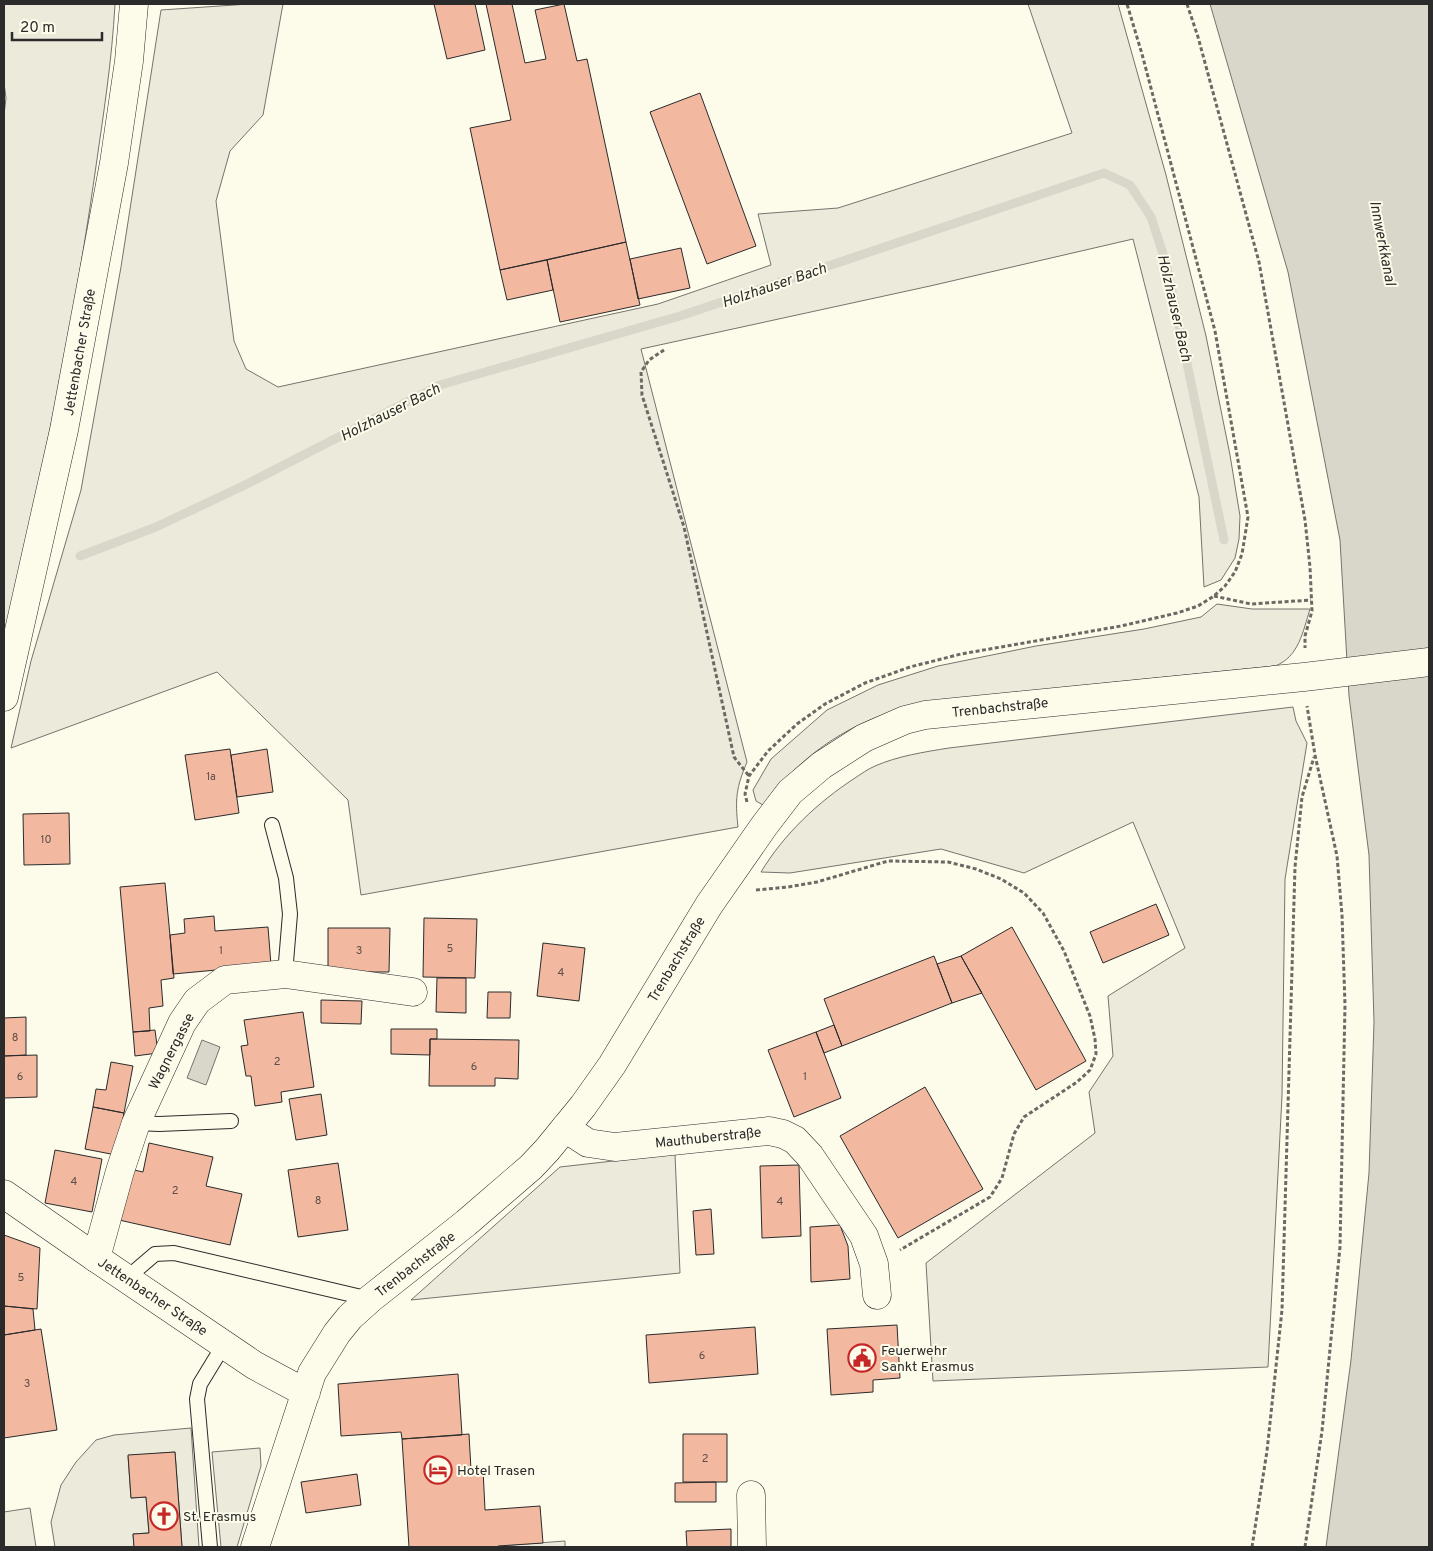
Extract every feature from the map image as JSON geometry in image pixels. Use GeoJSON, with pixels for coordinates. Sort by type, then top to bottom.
{"type":"FeatureCollection","features":[{"type":"Feature","properties":{"kind":"street","name":"Jettenbacher Straße"},"geometry":{"type":"LineString","coordinates":[[4,697],[64,430],[114,163],[129,61],[134,4]]}},
{"type":"Feature","properties":{"kind":"street","name":"Trenbachstraße"},"geometry":{"type":"LineString","coordinates":[[254,1547],[312,1373],[336,1333],[370,1299],[466,1223],[531,1167],[565,1128],[612,1065],[720,888],[790,792],[822,765],[864,738],[905,720],[925,715],[1304,678],[1429,662]]}},
{"type":"Feature","properties":{"kind":"street","name":"Wagnergasse"},"geometry":{"type":"LineString","coordinates":[[96,1258],[120,1171],[136,1123],[182,1024],[197,1001],[225,980],[285,974],[413,992]]}},
{"type":"Feature","properties":{"kind":"street","name":"Mauthuberstraße"},"geometry":{"type":"LineString","coordinates":[[565,1128],[588,1142],[615,1147],[769,1131],[795,1140],[810,1156],[864,1236],[874,1264],[877,1295]]}},
{"type":"Feature","properties":{"kind":"street","name":"Jettenbacher Straße"},"geometry":{"type":"LineString","coordinates":[[4,1194],[96,1258],[225,1343],[254,1365],[306,1393]]}},
{"type":"Feature","properties":{"kind":"street"},"geometry":{"type":"LineString","coordinates":[[751,1495],[752,1547]]}},
{"type":"Feature","properties":{"kind":"lane"},"geometry":{"type":"LineString","coordinates":[[272,825],[286,878],[290,914],[285,974]]}},
{"type":"Feature","properties":{"kind":"lane"},"geometry":{"type":"LineString","coordinates":[[136,1123],[231,1121]]}},
{"type":"Feature","properties":{"kind":"lane"},"geometry":{"type":"LineString","coordinates":[[127,1278],[155,1254],[174,1253],[370,1299]]}},
{"type":"Feature","properties":{"kind":"lane"},"geometry":{"type":"LineString","coordinates":[[210,1547],[197,1399],[200,1384],[225,1343]]}},
{"type":"Feature","properties":{"kind":"path"},"geometry":{"type":"LineString","coordinates":[[764,826],[748,808],[745,794],[749,776],[768,752],[797,724],[825,704],[865,683],[910,667],[961,654],[1121,626],[1178,613],[1198,606],[1214,596],[1236,572],[1242,554],[1248,517],[1215,331],[1127,4]]}},
{"type":"Feature","properties":{"kind":"path"},"geometry":{"type":"LineString","coordinates":[[1187,4],[1198,37],[1258,262],[1305,520],[1312,612],[1305,636],[1304,678],[1315,755],[1337,856],[1342,915],[1345,1005],[1340,1247],[1322,1431],[1305,1547]]}},
{"type":"Feature","properties":{"kind":"path"},"geometry":{"type":"LineString","coordinates":[[664,350],[649,360],[641,372],[642,395],[684,527],[734,757],[749,776]]}},
{"type":"Feature","properties":{"kind":"path"},"geometry":{"type":"LineString","coordinates":[[1214,596],[1252,604],[1311,600]]}},
{"type":"Feature","properties":{"kind":"path"},"geometry":{"type":"LineString","coordinates":[[1252,1547],[1268,1451],[1282,1310],[1295,867],[1302,797],[1315,755]]}},
{"type":"Feature","properties":{"kind":"path"},"geometry":{"type":"LineString","coordinates":[[720,888],[763,890],[817,882],[888,861],[948,862],[976,868],[1001,879],[1024,893],[1043,913],[1064,950],[1090,1016],[1095,1039],[1096,1054],[1090,1070],[1077,1082],[1024,1117],[1014,1134],[1002,1178],[990,1197],[874,1264]]}},
{"type":"Feature","properties":{"kind":"shaded area"},"geometry":{"type":"Polygon","coordinates":[[[4,4],[115,4],[104,110],[77,290],[43,464],[4,638],[4,115],[6,98],[4,83],[4,4]]]}},
{"type":"Feature","properties":{"kind":"shaded area"},"geometry":{"type":"Polygon","coordinates":[[[249,4],[283,4],[263,115],[230,151],[216,201],[234,341],[246,369],[278,387],[658,304],[771,265],[758,214],[838,208],[1072,133],[1028,4],[1118,4],[1166,175],[1206,336],[1240,516],[1239,539],[1235,558],[1221,580],[1204,587],[1199,497],[1133,239],[930,286],[641,349],[747,762],[737,794],[738,827],[361,895],[348,800],[217,672],[11,748],[31,661],[81,490],[121,267],[161,10],[249,4]]]}},
{"type":"Feature","properties":{"kind":"shaded area"},"geometry":{"type":"Polygon","coordinates":[[[1217,604],[1252,609],[1310,609],[1295,650],[1283,662],[1275,666],[960,698],[908,706],[894,710],[849,730],[817,750],[789,775],[763,805],[756,801],[753,790],[771,759],[827,710],[878,685],[938,666],[1036,646],[1144,629],[1201,617],[1217,604]]]}},
{"type":"Feature","properties":{"kind":"shaded area"},"geometry":{"type":"Polygon","coordinates":[[[1293,707],[1296,721],[1307,743],[1285,879],[1282,1096],[1268,1367],[933,1381],[926,1263],[1095,1133],[1089,1092],[1113,1056],[1108,996],[1185,948],[1133,822],[1024,873],[941,849],[790,873],[761,872],[780,845],[815,808],[841,787],[865,772],[875,766],[893,760],[949,748],[1293,707]]]}},
{"type":"Feature","properties":{"kind":"shaded area"},"geometry":{"type":"Polygon","coordinates":[[[675,1154],[680,1273],[411,1300],[560,1167],[675,1154]]]}},
{"type":"Feature","properties":{"kind":"shaded area"},"geometry":{"type":"Polygon","coordinates":[[[191,1428],[199,1547],[182,1547],[175,1452],[128,1456],[131,1498],[146,1497],[149,1533],[133,1534],[134,1547],[55,1547],[51,1522],[61,1485],[76,1462],[96,1440],[114,1435],[191,1428]]]}},
{"type":"Feature","properties":{"kind":"shaded area"},"geometry":{"type":"Polygon","coordinates":[[[260,1448],[261,1466],[237,1547],[221,1547],[212,1452],[260,1448]]]}},
{"type":"Feature","properties":{"kind":"shaded area"},"geometry":{"type":"Polygon","coordinates":[[[30,1508],[36,1547],[4,1547],[4,1512],[30,1508]]]}},
{"type":"Feature","properties":{"kind":"shaded area"},"geometry":{"type":"Polygon","coordinates":[[[565,1541],[565,1547],[498,1547],[498,1546],[565,1541]]]}},
{"type":"Feature","properties":{"kind":"water","name":"Innwerkkanal"},"geometry":{"type":"Polygon","coordinates":[[[1210,4],[1429,4],[1429,1547],[1326,1547],[1351,1360],[1369,1173],[1374,1022],[1369,855],[1349,696],[1340,540],[1288,272],[1210,4]]]}},
{"type":"Feature","properties":{"kind":"water"},"geometry":{"type":"Polygon","coordinates":[[[202,1040],[220,1047],[206,1085],[187,1078],[202,1040]]]}},
{"type":"Feature","properties":{"kind":"building"},"geometry":{"type":"Polygon","coordinates":[[[434,4],[475,4],[485,50],[447,59],[434,4]]]}},
{"type":"Feature","properties":{"kind":"building"},"geometry":{"type":"Polygon","coordinates":[[[486,4],[512,4],[525,63],[546,59],[535,10],[564,4],[577,61],[587,59],[626,242],[500,270],[470,128],[511,120],[486,4]]]}},
{"type":"Feature","properties":{"kind":"building"},"geometry":{"type":"Polygon","coordinates":[[[700,93],[756,246],[707,264],[650,112],[700,93]]]}},
{"type":"Feature","properties":{"kind":"building"},"geometry":{"type":"Polygon","coordinates":[[[626,242],[640,305],[560,322],[547,260],[626,242]]]}},
{"type":"Feature","properties":{"kind":"building"},"geometry":{"type":"Polygon","coordinates":[[[681,248],[690,288],[638,299],[630,259],[681,248]]]}},
{"type":"Feature","properties":{"kind":"building"},"geometry":{"type":"Polygon","coordinates":[[[547,260],[553,290],[507,300],[500,270],[547,260]]]}},
{"type":"Feature","properties":{"kind":"building"},"geometry":{"type":"Polygon","coordinates":[[[230,749],[239,813],[195,820],[185,755],[230,749]]]}},
{"type":"Feature","properties":{"kind":"building"},"geometry":{"type":"Polygon","coordinates":[[[267,749],[273,792],[237,797],[231,755],[267,749]]]}},
{"type":"Feature","properties":{"kind":"building"},"geometry":{"type":"Polygon","coordinates":[[[69,813],[70,864],[24,865],[23,814],[69,813]]]}},
{"type":"Feature","properties":{"kind":"building"},"geometry":{"type":"Polygon","coordinates":[[[165,883],[174,978],[161,980],[163,1006],[149,1008],[150,1031],[133,1032],[120,887],[165,883]]]}},
{"type":"Feature","properties":{"kind":"building"},"geometry":{"type":"Polygon","coordinates":[[[1156,904],[1169,935],[1103,963],[1090,932],[1156,904]]]}},
{"type":"Feature","properties":{"kind":"building"},"geometry":{"type":"Polygon","coordinates":[[[214,916],[215,931],[268,927],[271,965],[173,974],[170,935],[185,933],[184,919],[214,916]]]}},
{"type":"Feature","properties":{"kind":"building"},"geometry":{"type":"Polygon","coordinates":[[[424,918],[477,919],[475,978],[423,977],[424,918]]]}},
{"type":"Feature","properties":{"kind":"building"},"geometry":{"type":"Polygon","coordinates":[[[1012,927],[1086,1061],[1036,1090],[961,956],[1012,927]]]}},
{"type":"Feature","properties":{"kind":"building"},"geometry":{"type":"Polygon","coordinates":[[[328,928],[390,928],[389,972],[328,972],[328,928]]]}},
{"type":"Feature","properties":{"kind":"building"},"geometry":{"type":"Polygon","coordinates":[[[543,943],[585,948],[579,1001],[537,996],[543,943]]]}},
{"type":"Feature","properties":{"kind":"building"},"geometry":{"type":"Polygon","coordinates":[[[934,956],[952,1003],[842,1046],[824,999],[934,956]]]}},
{"type":"Feature","properties":{"kind":"building"},"geometry":{"type":"Polygon","coordinates":[[[961,956],[982,993],[952,1003],[937,964],[961,956]]]}},
{"type":"Feature","properties":{"kind":"building"},"geometry":{"type":"Polygon","coordinates":[[[437,978],[466,978],[466,1013],[436,1012],[437,978]]]}},
{"type":"Feature","properties":{"kind":"building"},"geometry":{"type":"Polygon","coordinates":[[[488,992],[511,992],[510,1018],[487,1018],[488,992]]]}},
{"type":"Feature","properties":{"kind":"building"},"geometry":{"type":"Polygon","coordinates":[[[321,1000],[362,1001],[361,1024],[321,1023],[321,1000]]]}},
{"type":"Feature","properties":{"kind":"building"},"geometry":{"type":"Polygon","coordinates":[[[303,1012],[314,1087],[281,1092],[282,1102],[255,1106],[251,1076],[246,1076],[241,1046],[248,1045],[244,1020],[303,1012]]]}},
{"type":"Feature","properties":{"kind":"building"},"geometry":{"type":"Polygon","coordinates":[[[26,1017],[26,1055],[4,1056],[4,1018],[26,1017]]]}},
{"type":"Feature","properties":{"kind":"building"},"geometry":{"type":"Polygon","coordinates":[[[834,1025],[842,1046],[824,1053],[816,1032],[834,1025]]]}},
{"type":"Feature","properties":{"kind":"building"},"geometry":{"type":"Polygon","coordinates":[[[391,1029],[437,1029],[437,1039],[430,1039],[430,1055],[391,1054],[391,1029]]]}},
{"type":"Feature","properties":{"kind":"building"},"geometry":{"type":"Polygon","coordinates":[[[155,1030],[158,1053],[135,1056],[133,1032],[155,1030]]]}},
{"type":"Feature","properties":{"kind":"building"},"geometry":{"type":"Polygon","coordinates":[[[816,1032],[841,1098],[794,1117],[768,1050],[816,1032]]]}},
{"type":"Feature","properties":{"kind":"building"},"geometry":{"type":"Polygon","coordinates":[[[430,1039],[519,1040],[518,1079],[495,1078],[495,1086],[429,1086],[430,1039]]]}},
{"type":"Feature","properties":{"kind":"building"},"geometry":{"type":"Polygon","coordinates":[[[37,1055],[37,1097],[4,1098],[4,1056],[37,1055]]]}},
{"type":"Feature","properties":{"kind":"building"},"geometry":{"type":"Polygon","coordinates":[[[111,1062],[133,1066],[124,1113],[93,1107],[96,1089],[106,1090],[111,1062]]]}},
{"type":"Feature","properties":{"kind":"building"},"geometry":{"type":"Polygon","coordinates":[[[925,1087],[983,1189],[898,1238],[840,1136],[925,1087]]]}},
{"type":"Feature","properties":{"kind":"building"},"geometry":{"type":"Polygon","coordinates":[[[321,1094],[327,1135],[296,1140],[289,1099],[321,1094]]]}},
{"type":"Feature","properties":{"kind":"building"},"geometry":{"type":"Polygon","coordinates":[[[93,1107],[124,1113],[116,1155],[85,1149],[93,1107]]]}},
{"type":"Feature","properties":{"kind":"building"},"geometry":{"type":"Polygon","coordinates":[[[149,1143],[213,1157],[206,1186],[242,1194],[230,1245],[119,1220],[130,1169],[143,1172],[149,1143]]]}},
{"type":"Feature","properties":{"kind":"building"},"geometry":{"type":"Polygon","coordinates":[[[55,1150],[102,1159],[92,1212],[45,1203],[55,1150]]]}},
{"type":"Feature","properties":{"kind":"building"},"geometry":{"type":"Polygon","coordinates":[[[338,1163],[348,1230],[298,1237],[288,1170],[338,1163]]]}},
{"type":"Feature","properties":{"kind":"building"},"geometry":{"type":"Polygon","coordinates":[[[799,1165],[801,1236],[762,1238],[760,1166],[799,1165]]]}},
{"type":"Feature","properties":{"kind":"building"},"geometry":{"type":"Polygon","coordinates":[[[711,1209],[714,1254],[696,1255],[693,1211],[711,1209]]]}},
{"type":"Feature","properties":{"kind":"building"},"geometry":{"type":"Polygon","coordinates":[[[840,1225],[848,1246],[850,1279],[811,1282],[810,1227],[840,1225]]]}},
{"type":"Feature","properties":{"kind":"building"},"geometry":{"type":"Polygon","coordinates":[[[4,1235],[40,1248],[37,1309],[4,1306],[4,1235]]]}},
{"type":"Feature","properties":{"kind":"building"},"geometry":{"type":"Polygon","coordinates":[[[4,1306],[33,1309],[35,1330],[4,1335],[4,1306]]]}},
{"type":"Feature","properties":{"kind":"building"},"geometry":{"type":"Polygon","coordinates":[[[897,1325],[900,1378],[873,1380],[873,1392],[831,1395],[827,1329],[897,1325]]]}},
{"type":"Feature","properties":{"kind":"building"},"geometry":{"type":"Polygon","coordinates":[[[755,1327],[758,1374],[649,1383],[646,1335],[755,1327]]]}},
{"type":"Feature","properties":{"kind":"building"},"geometry":{"type":"Polygon","coordinates":[[[41,1329],[57,1430],[4,1438],[4,1335],[41,1329]]]}},
{"type":"Feature","properties":{"kind":"building"},"geometry":{"type":"Polygon","coordinates":[[[458,1374],[462,1435],[402,1439],[401,1432],[341,1436],[338,1384],[458,1374]]]}},
{"type":"Feature","properties":{"kind":"building"},"geometry":{"type":"Polygon","coordinates":[[[469,1434],[471,1470],[483,1469],[485,1510],[540,1506],[543,1543],[498,1547],[409,1547],[402,1439],[469,1434]]]}},
{"type":"Feature","properties":{"kind":"building"},"geometry":{"type":"Polygon","coordinates":[[[683,1434],[727,1434],[727,1482],[683,1482],[683,1434]]]}},
{"type":"Feature","properties":{"kind":"building","name":"St. Erasmus"},"geometry":{"type":"Polygon","coordinates":[[[175,1452],[182,1547],[134,1547],[133,1534],[149,1533],[146,1497],[131,1498],[128,1455],[175,1452]]]}},
{"type":"Feature","properties":{"kind":"building"},"geometry":{"type":"Polygon","coordinates":[[[357,1474],[361,1505],[306,1513],[301,1482],[357,1474]]]}},
{"type":"Feature","properties":{"kind":"building"},"geometry":{"type":"Polygon","coordinates":[[[716,1482],[716,1502],[675,1502],[675,1483],[716,1482]]]}},
{"type":"Feature","properties":{"kind":"building"},"geometry":{"type":"Polygon","coordinates":[[[731,1529],[731,1547],[687,1547],[686,1531],[731,1529]]]}},
{"type":"Feature","properties":{"kind":"waterway","name":"Holzhauser Bach"},"geometry":{"type":"LineString","coordinates":[[80,556],[156,527],[247,484],[440,385],[680,316],[1104,173],[1130,185],[1151,217],[1166,263],[1224,540]]}},
{"type":"Feature","properties":{"kind":"place","name":"Feuerwehr Sankt Erasmus"},"geometry":{"type":"Point","coordinates":[862,1358]}},
{"type":"Feature","properties":{"kind":"place","name":"Hotel Trasen"},"geometry":{"type":"Point","coordinates":[438,1470]}},
{"type":"Feature","properties":{"kind":"place","name":"St. Erasmus"},"geometry":{"type":"Point","coordinates":[164,1516]}}]}
